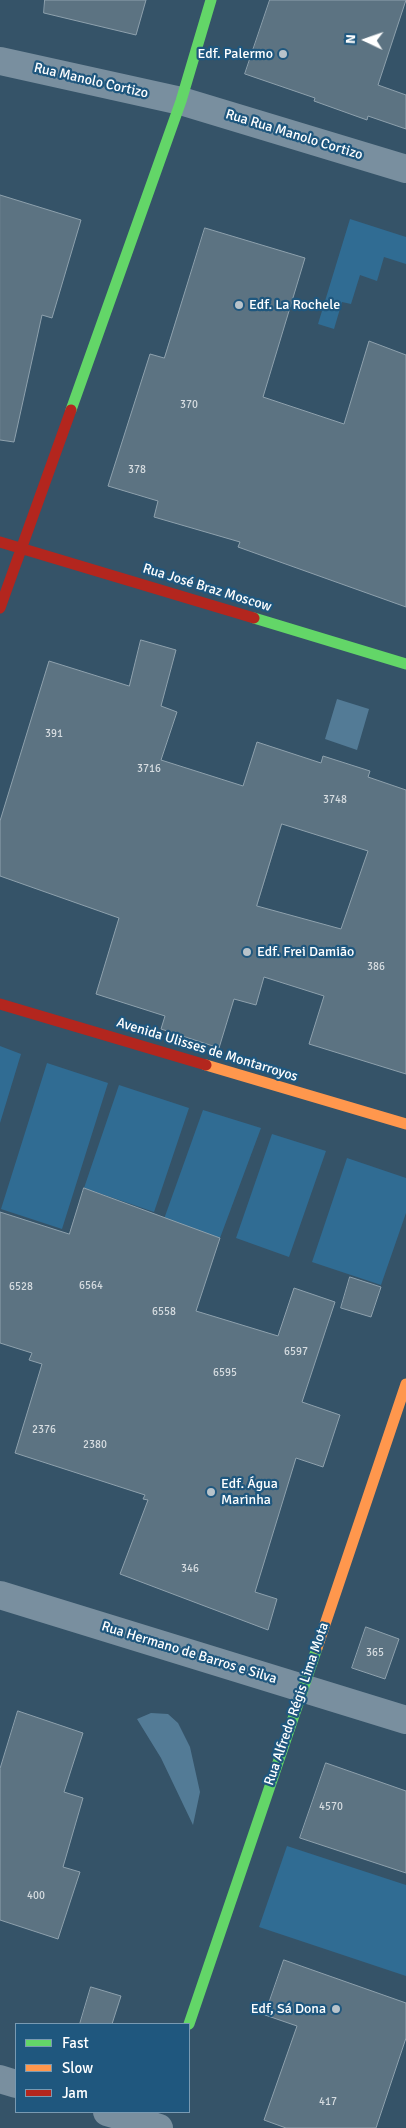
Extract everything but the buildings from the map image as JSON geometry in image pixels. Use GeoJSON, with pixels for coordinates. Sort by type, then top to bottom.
{"type":"FeatureCollection","features":[{"type":"Feature","properties":{"kind":"street"},"geometry":{"type":"LineString","coordinates":[[0,608],[181,101],[211,0]]}},
{"type":"Feature","properties":{"kind":"street","name":"Rua Manolo Cortizo"},"geometry":{"type":"LineString","coordinates":[[0,61],[181,101]]}},
{"type":"Feature","properties":{"kind":"street","name":"Rua Rua Manolo Cortizo"},"geometry":{"type":"LineString","coordinates":[[181,101],[406,169]]}},
{"type":"Feature","properties":{"kind":"street","name":"Rua José Braz Moscow"},"geometry":{"type":"LineString","coordinates":[[0,542],[406,664]]}},
{"type":"Feature","properties":{"kind":"street","name":"Avenida Ulisses de Montarroyos"},"geometry":{"type":"LineString","coordinates":[[0,1004],[406,1124]]}},
{"type":"Feature","properties":{"kind":"street","name":"Rua Alfredo Régis Lima Mota"},"geometry":{"type":"LineString","coordinates":[[189,2023],[406,1384]]}},
{"type":"Feature","properties":{"kind":"street","name":"Rua Hermano de Barros e Silva"},"geometry":{"type":"LineString","coordinates":[[0,1595],[406,1720]]}},
{"type":"Feature","properties":{"kind":"street"},"geometry":{"type":"LineString","coordinates":[[0,2079],[15,2084]]}},
{"type":"Feature","properties":{"kind":"street"},"geometry":{"type":"LineString","coordinates":[[111,2113],[156,2124]]}},
{"type":"Feature","properties":{"kind":"shaded area"},"geometry":{"type":"Polygon","coordinates":[[[350,219],[406,237],[406,264],[384,257],[377,281],[360,275],[351,304],[342,302],[334,329],[318,324],[350,219]]]}},
{"type":"Feature","properties":{"kind":"shaded area"},"geometry":{"type":"Polygon","coordinates":[[[337,699],[369,709],[357,750],[325,739],[337,699]]]}},
{"type":"Feature","properties":{"kind":"shaded area"},"geometry":{"type":"Polygon","coordinates":[[[0,1046],[21,1054],[0,1123],[0,1046]]]}},
{"type":"Feature","properties":{"kind":"shaded area"},"geometry":{"type":"Polygon","coordinates":[[[47,1063],[108,1083],[62,1229],[1,1209],[47,1063]]]}},
{"type":"Feature","properties":{"kind":"shaded area"},"geometry":{"type":"Polygon","coordinates":[[[119,1085],[189,1108],[154,1212],[84,1188],[119,1085]]]}},
{"type":"Feature","properties":{"kind":"shaded area"},"geometry":{"type":"Polygon","coordinates":[[[203,1110],[261,1128],[220,1238],[164,1219],[203,1110]]]}},
{"type":"Feature","properties":{"kind":"shaded area"},"geometry":{"type":"Polygon","coordinates":[[[272,1134],[326,1151],[289,1257],[236,1238],[272,1134]]]}},
{"type":"Feature","properties":{"kind":"shaded area"},"geometry":{"type":"Polygon","coordinates":[[[347,1158],[406,1178],[406,1213],[381,1285],[312,1262],[347,1158]]]}},
{"type":"Feature","properties":{"kind":"shaded area"},"geometry":{"type":"Polygon","coordinates":[[[151,1713],[168,1714],[178,1723],[190,1747],[200,1792],[193,1825],[161,1758],[137,1719],[151,1713]]]}},
{"type":"Feature","properties":{"kind":"shaded area"},"geometry":{"type":"Polygon","coordinates":[[[287,1846],[406,1885],[406,1976],[259,1927],[287,1846]]]}},
{"type":"Feature","properties":{"kind":"traffic: fast"},"geometry":{"type":"LineString","coordinates":[[71,410],[181,101],[211,0]]}},
{"type":"Feature","properties":{"kind":"traffic: fast"},"geometry":{"type":"LineString","coordinates":[[254,618],[406,664]]}},
{"type":"Feature","properties":{"kind":"traffic: fast"},"geometry":{"type":"LineString","coordinates":[[189,2023],[317,1648]]}},
{"type":"Feature","properties":{"kind":"traffic: slow"},"geometry":{"type":"LineString","coordinates":[[206,1065],[406,1124]]}},
{"type":"Feature","properties":{"kind":"traffic: slow"},"geometry":{"type":"LineString","coordinates":[[317,1648],[406,1384]]}},
{"type":"Feature","properties":{"kind":"traffic: jam"},"geometry":{"type":"LineString","coordinates":[[0,608],[71,410]]}},
{"type":"Feature","properties":{"kind":"traffic: jam"},"geometry":{"type":"LineString","coordinates":[[0,542],[254,618]]}},
{"type":"Feature","properties":{"kind":"traffic: jam"},"geometry":{"type":"LineString","coordinates":[[0,1004],[206,1065]]}},
{"type":"Feature","properties":{"kind":"place","name":"Edf. Palermo"},"geometry":{"type":"Point","coordinates":[283,54]}},
{"type":"Feature","properties":{"kind":"place","name":"Edf. La Rochele"},"geometry":{"type":"Point","coordinates":[239,305]}},
{"type":"Feature","properties":{"kind":"place","name":"Edf. Frei Damião"},"geometry":{"type":"Point","coordinates":[247,952]}},
{"type":"Feature","properties":{"kind":"place","name":"Edf. Água Marinha"},"geometry":{"type":"Point","coordinates":[211,1492]}},
{"type":"Feature","properties":{"kind":"place","name":"Edf, Sá Dona"},"geometry":{"type":"Point","coordinates":[336,2009]}}]}
